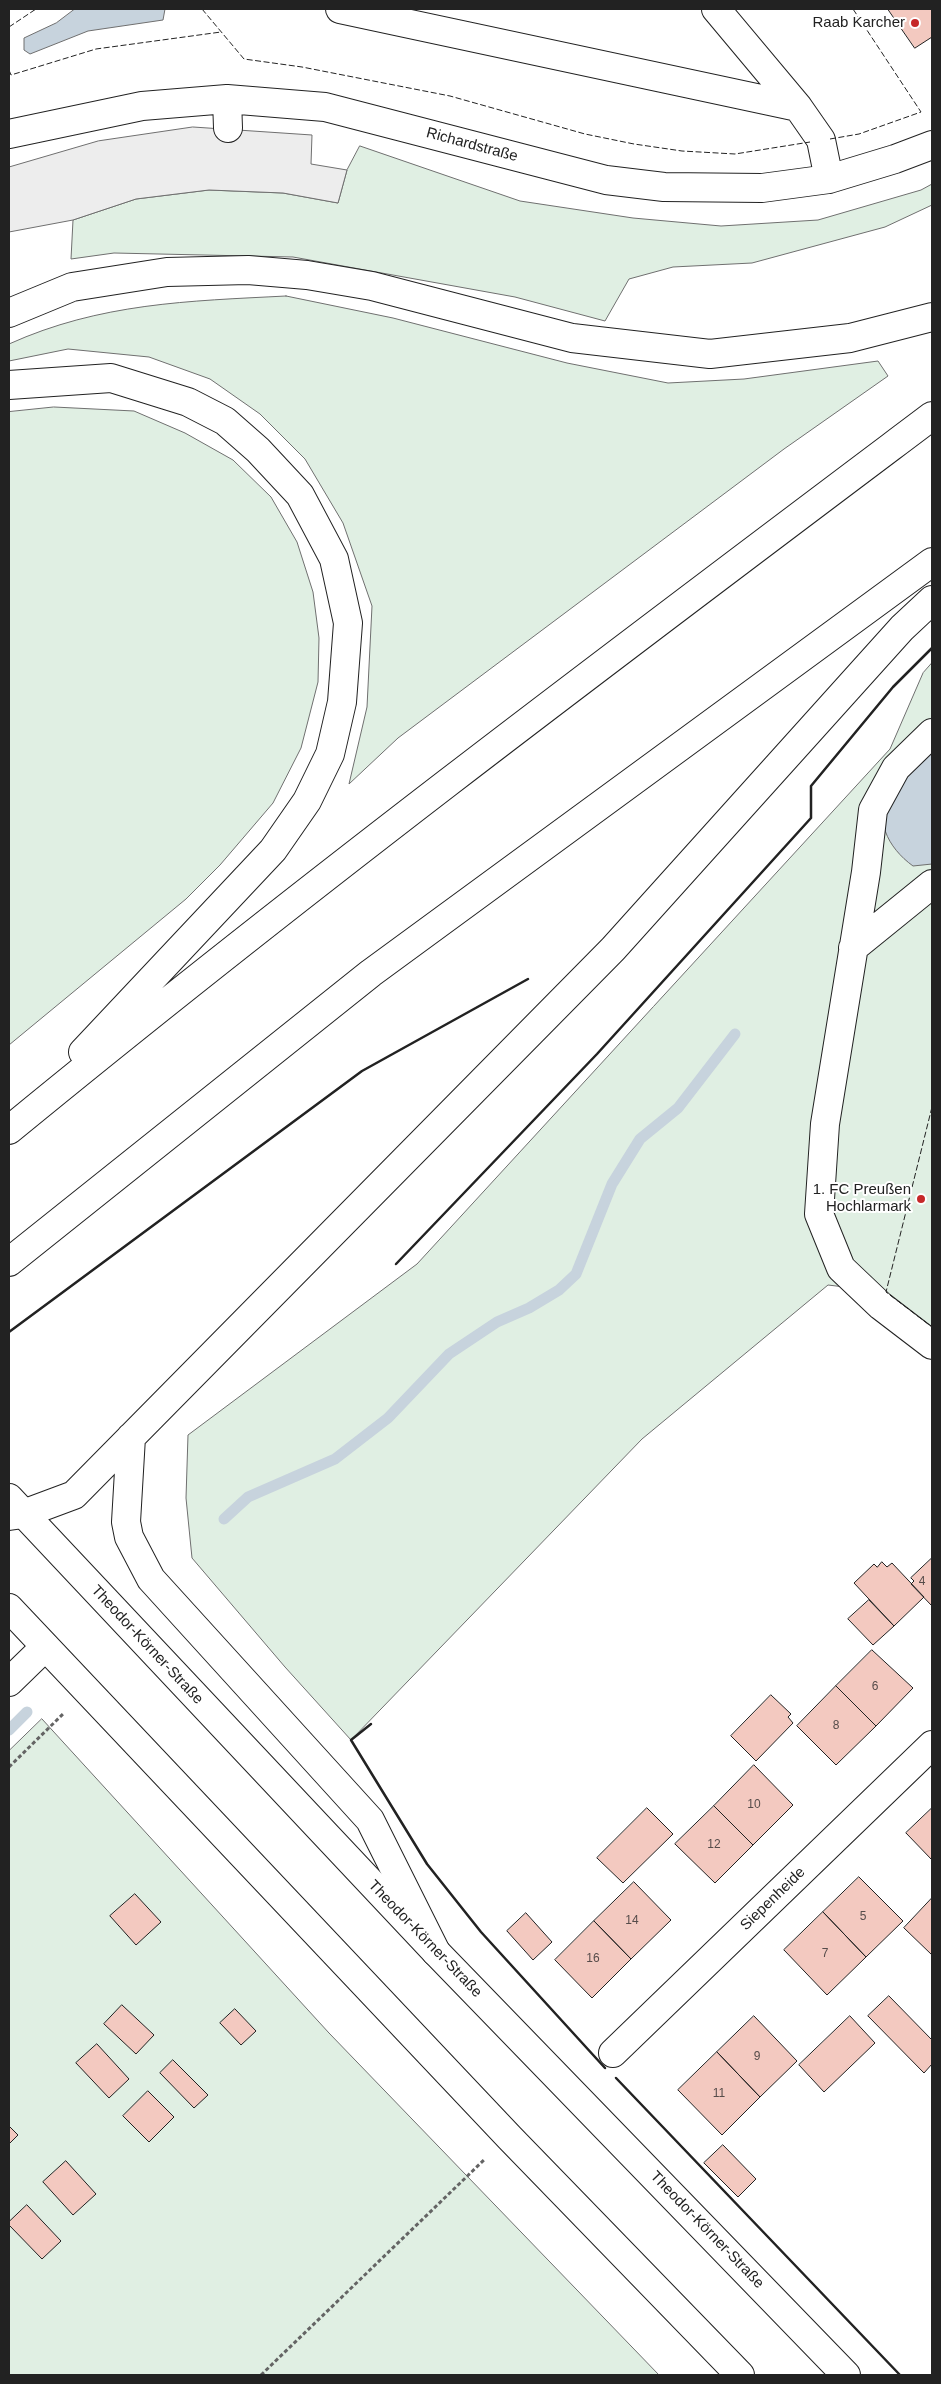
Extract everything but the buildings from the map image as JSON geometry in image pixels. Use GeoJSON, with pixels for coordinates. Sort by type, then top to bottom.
{"type":"FeatureCollection","features":[{"type":"Feature","properties":{"kind":"main road"},"geometry":{"type":"LineString","coordinates":[[340,9],[798,107]]}},
{"type":"Feature","properties":{"kind":"main road"},"geometry":{"type":"LineString","coordinates":[[447,9],[462,34]]}},
{"type":"Feature","properties":{"kind":"main road"},"geometry":{"type":"LineString","coordinates":[[716,9],[798,107],[821,140],[829,179]]}},
{"type":"Feature","properties":{"kind":"main road"},"geometry":{"type":"LineString","coordinates":[[227,99],[228,128]]}},
{"type":"Feature","properties":{"kind":"main road","name":"Richardstraße"},"geometry":{"type":"LineString","coordinates":[[9,134],[142,106],[227,99],[325,107],[606,180],[664,186],[762,188],[829,179],[895,159],[932,144]]}},
{"type":"Feature","properties":{"kind":"main road"},"geometry":{"type":"LineString","coordinates":[[9,313],[72,287],[167,272],[248,270],[307,275],[372,286],[572,338],[710,354],[850,338],[932,317]]}},
{"type":"Feature","properties":{"kind":"main road"},"geometry":{"type":"LineString","coordinates":[[9,385],[111,378],[188,402],[225,421],[258,450],[300,495],[334,559],[348,623],[342,702],[330,754],[307,801],[273,850],[11,1129]]}},
{"type":"Feature","properties":{"kind":"main road"},"geometry":{"type":"LineString","coordinates":[[11,1129],[260,928],[575,684],[932,416]]}},
{"type":"Feature","properties":{"kind":"main road"},"geometry":{"type":"LineString","coordinates":[[9,1262],[371,973],[932,562]]}},
{"type":"Feature","properties":{"kind":"main road"},"geometry":{"type":"LineString","coordinates":[[14,1509],[74,1495],[613,949],[902,628],[932,600]]}},
{"type":"Feature","properties":{"kind":"main road"},"geometry":{"type":"LineString","coordinates":[[932,733],[896,768],[873,810],[866,872],[825,1124],[819,1214],[841,1268],[882,1306],[932,1345]]}},
{"type":"Feature","properties":{"kind":"main road"},"geometry":{"type":"LineString","coordinates":[[854,948],[932,884]]}},
{"type":"Feature","properties":{"kind":"main road"},"geometry":{"type":"LineString","coordinates":[[131,1437],[126,1522],[129,1538],[151,1579],[370,1820],[436,1952]]}},
{"type":"Feature","properties":{"kind":"main road","name":"Theodor-Körner-Straße"},"geometry":{"type":"LineString","coordinates":[[14,1509],[436,1952],[846,2375]]}},
{"type":"Feature","properties":{"kind":"main road"},"geometry":{"type":"LineString","coordinates":[[9,1608],[504,2131],[740,2375]]}},
{"type":"Feature","properties":{"kind":"main road"},"geometry":{"type":"LineString","coordinates":[[9,1682],[45,1647]]}},
{"type":"Feature","properties":{"kind":"main road","name":"Siepenheide"},"geometry":{"type":"LineString","coordinates":[[613,2053],[932,1745]]}},
{"type":"Feature","properties":{"kind":"path"},"geometry":{"type":"LineString","coordinates":[[9,1767],[87,1691]]}},
{"type":"Feature","properties":{"kind":"path"},"geometry":{"type":"LineString","coordinates":[[261,2375],[484,2159]]}},
{"type":"Feature","properties":{"kind":"green space"},"geometry":{"type":"Polygon","coordinates":[[[360,146],[520,201],[633,218],[721,226],[818,220],[921,190],[932,184],[932,205],[885,227],[752,263],[673,267],[629,279],[605,321],[515,297],[293,257],[114,253],[71,259],[73,220],[136,199],[209,190],[283,193],[338,203],[347,170],[360,146]]]}},
{"type":"Feature","properties":{"kind":"green space"},"geometry":{"type":"Polygon","coordinates":[[[286,296],[393,318],[567,363],[668,383],[744,379],[878,361],[888,376],[784,449],[398,738],[349,784],[367,707],[372,606],[343,523],[305,459],[260,414],[210,379],[149,357],[68,349],[9,361],[9,344],[43,330],[111,312],[145,306],[286,296]]]}},
{"type":"Feature","properties":{"kind":"green space"},"geometry":{"type":"Polygon","coordinates":[[[54,407],[134,411],[185,433],[233,460],[271,497],[297,542],[313,592],[319,638],[318,682],[301,748],[273,803],[220,865],[186,899],[9,1045],[9,412],[54,407]]]}},
{"type":"Feature","properties":{"kind":"green space"},"geometry":{"type":"Polygon","coordinates":[[[932,663],[932,1327],[886,1292],[828,1285],[642,1439],[351,1740],[285,1667],[192,1558],[186,1498],[188,1435],[417,1264],[890,749],[923,673],[932,663]]]}},
{"type":"Feature","properties":{"kind":"green space"},"geometry":{"type":"Polygon","coordinates":[[[42,1719],[329,2033],[659,2375],[9,2375],[9,1751],[42,1719]]]}},
{"type":"Feature","properties":{"kind":"shaded area"},"geometry":{"type":"Polygon","coordinates":[[[75,9],[165,9],[163,20],[88,31],[30,54],[24,50],[24,38],[56,23],[75,9]]]}},
{"type":"Feature","properties":{"kind":"shaded area"},"geometry":{"type":"Polygon","coordinates":[[[193,127],[312,135],[311,164],[347,170],[338,203],[283,193],[209,190],[136,199],[73,220],[9,232],[9,167],[98,141],[193,127]]]}},
{"type":"Feature","properties":{"kind":"shaded area"},"geometry":{"type":"Polygon","coordinates":[[[932,753],[932,864],[913,866],[904,859],[890,841],[885,831],[883,811],[893,790],[932,753]]]}},
{"type":"Feature","properties":{"kind":"waterway"},"geometry":{"type":"LineString","coordinates":[[224,1519],[248,1497],[335,1459],[388,1418],[449,1354],[497,1322],[529,1308],[559,1290],[576,1274],[612,1184],[640,1139],[678,1108],[735,1034]]}},
{"type":"Feature","properties":{"kind":"waterway"},"geometry":{"type":"LineString","coordinates":[[9,1730],[27,1712]]}},
{"type":"Feature","properties":{"kind":"fence"},"geometry":{"type":"LineString","coordinates":[[9,27],[36,9]]}},
{"type":"Feature","properties":{"kind":"fence"},"geometry":{"type":"LineString","coordinates":[[202,9],[244,59],[302,67],[450,96],[585,134],[682,151],[735,154],[810,142]]}},
{"type":"Feature","properties":{"kind":"fence"},"geometry":{"type":"LineString","coordinates":[[830,139],[859,134],[921,112],[853,9]]}},
{"type":"Feature","properties":{"kind":"fence"},"geometry":{"type":"LineString","coordinates":[[9,70],[11,75],[96,49],[221,32]]}},
{"type":"Feature","properties":{"kind":"fence"},"geometry":{"type":"LineString","coordinates":[[932,1107],[886,1292],[932,1327]]}},
{"type":"Feature","properties":{"kind":"wall"},"geometry":{"type":"LineString","coordinates":[[396,1264],[597,1054],[811,818],[811,786],[893,687],[932,648]]}},
{"type":"Feature","properties":{"kind":"wall"},"geometry":{"type":"LineString","coordinates":[[9,1332],[362,1071],[528,979]]}},
{"type":"Feature","properties":{"kind":"wall"},"geometry":{"type":"LineString","coordinates":[[371,1724],[351,1740],[427,1864],[481,1932],[605,2068]]}},
{"type":"Feature","properties":{"kind":"wall"},"geometry":{"type":"LineString","coordinates":[[616,2078],[900,2375]]}},
{"type":"Feature","properties":{"kind":"place","name":"Raab Karcher"},"geometry":{"type":"Point","coordinates":[915,23]}},
{"type":"Feature","properties":{"kind":"place","name":"1. FC Preußen Hochlarmark"},"geometry":{"type":"Point","coordinates":[921,1199]}}]}
